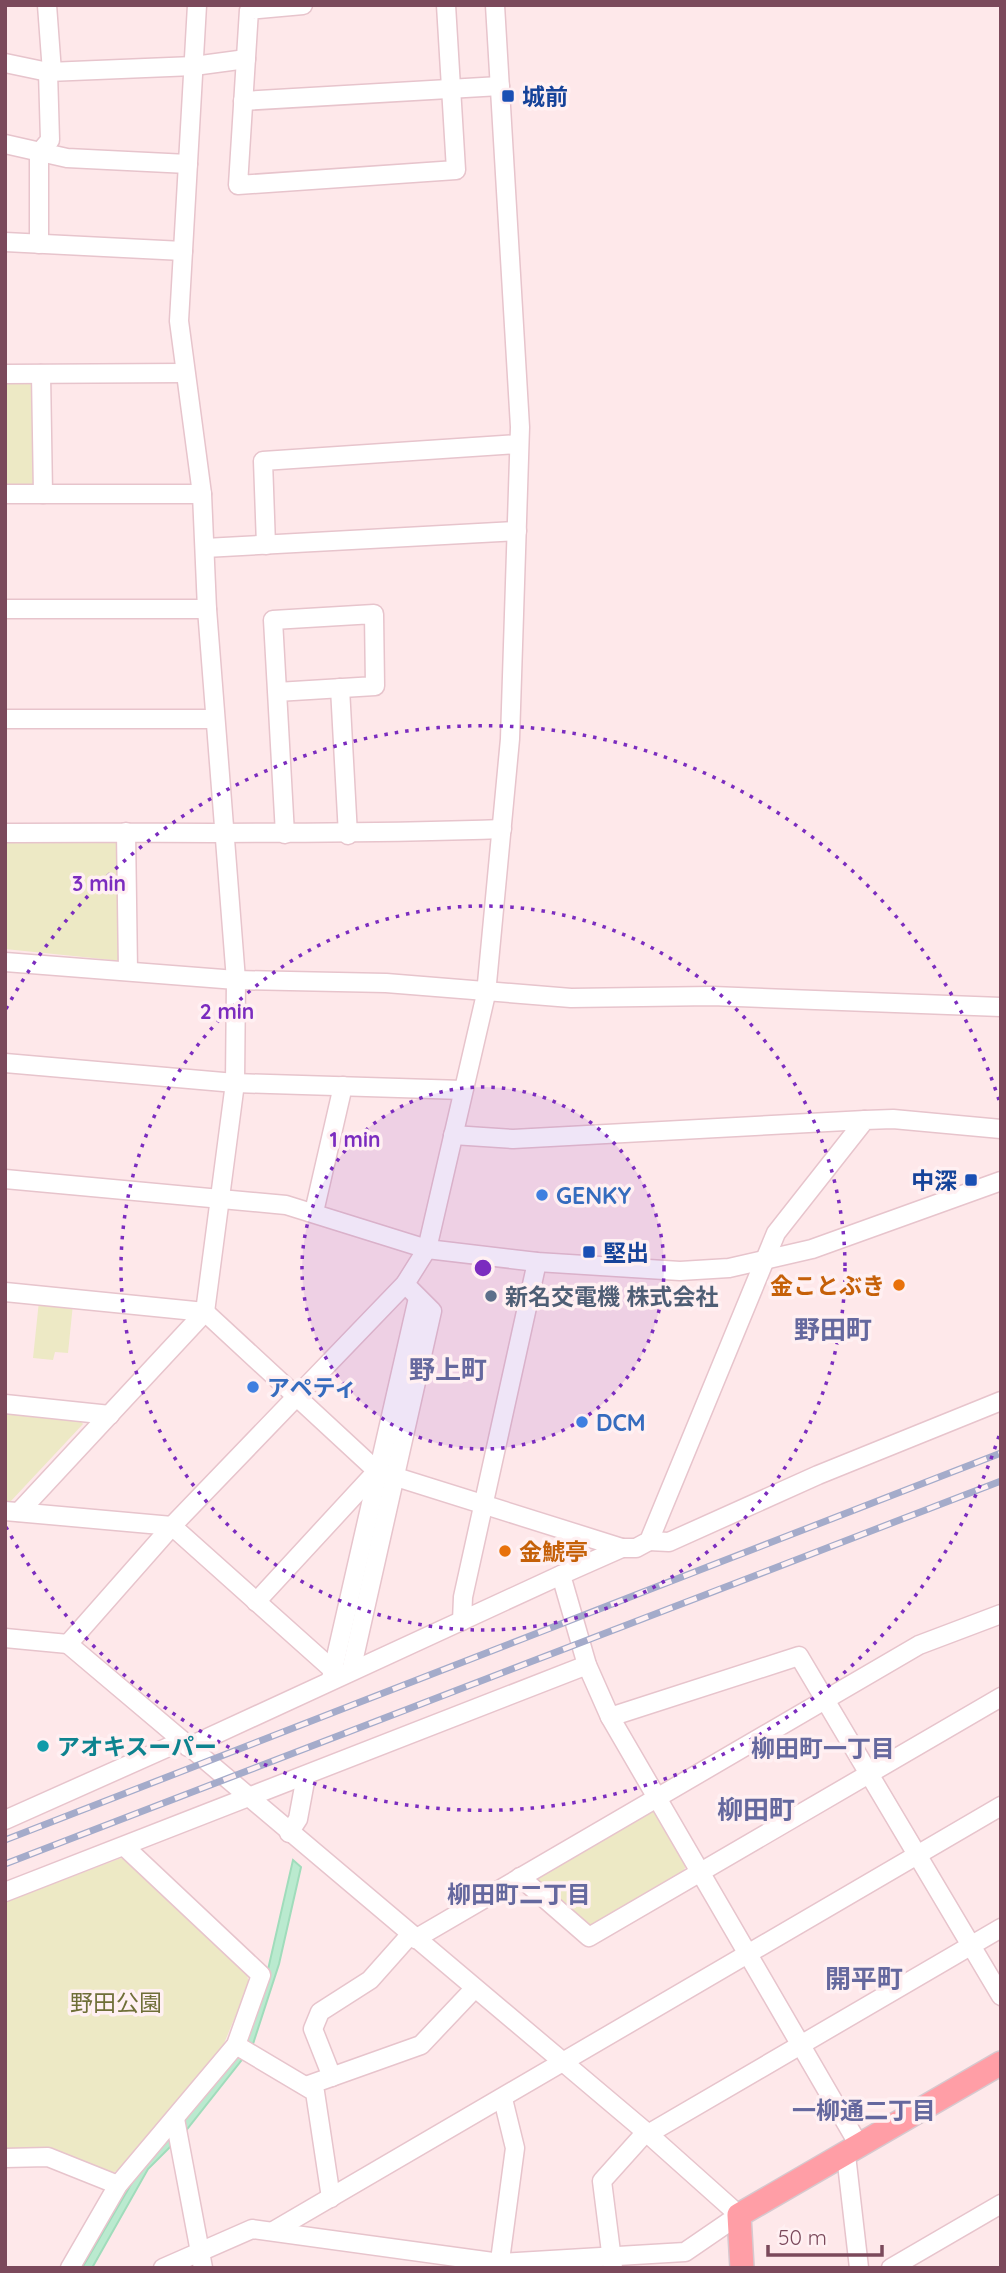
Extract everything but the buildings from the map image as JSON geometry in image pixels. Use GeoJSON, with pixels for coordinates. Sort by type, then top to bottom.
{"type":"FeatureCollection","features":[{"type":"Feature","properties":{"kind":"main road"},"geometry":{"type":"LineString","coordinates":[[743,2268],[739,2215],[1001,2063]]}},
{"type":"Feature","properties":{"kind":"street"},"geometry":{"type":"LineString","coordinates":[[39,244],[39,152],[50,140],[47,5]]}},
{"type":"Feature","properties":{"kind":"street"},"geometry":{"type":"LineString","coordinates":[[12,1511],[110,1415],[205,1312],[235,1083],[236,980],[207,610],[202,494],[195,425],[179,321],[197,5]]}},
{"type":"Feature","properties":{"kind":"street"},"geometry":{"type":"LineString","coordinates":[[303,5],[249,10],[238,185],[456,170],[446,5]]}},
{"type":"Feature","properties":{"kind":"street"},"geometry":{"type":"LineString","coordinates":[[68,1644],[172,1527],[405,1284],[426,1249],[486,994],[510,740],[519,444],[518,358],[495,5]]}},
{"type":"Feature","properties":{"kind":"street"},"geometry":{"type":"LineString","coordinates":[[5,63],[50,72],[194,66],[246,59]]}},
{"type":"Feature","properties":{"kind":"street"},"geometry":{"type":"LineString","coordinates":[[243,102],[500,86]]}},
{"type":"Feature","properties":{"kind":"street"},"geometry":{"type":"LineString","coordinates":[[5,144],[67,158],[188,164]]}},
{"type":"Feature","properties":{"kind":"street"},"geometry":{"type":"LineString","coordinates":[[5,242],[183,251]]}},
{"type":"Feature","properties":{"kind":"street"},"geometry":{"type":"LineString","coordinates":[[5,374],[185,373]]}},
{"type":"Feature","properties":{"kind":"street"},"geometry":{"type":"LineString","coordinates":[[41,374],[43,494]]}},
{"type":"Feature","properties":{"kind":"street"},"geometry":{"type":"LineString","coordinates":[[266,545],[262,461],[519,444]]}},
{"type":"Feature","properties":{"kind":"street"},"geometry":{"type":"LineString","coordinates":[[5,494],[202,494]]}},
{"type":"Feature","properties":{"kind":"street"},"geometry":{"type":"LineString","coordinates":[[205,548],[517,531]]}},
{"type":"Feature","properties":{"kind":"street"},"geometry":{"type":"LineString","coordinates":[[5,609],[207,610]]}},
{"type":"Feature","properties":{"kind":"street"},"geometry":{"type":"LineString","coordinates":[[277,692],[375,685],[374,614],[273,620],[277,692],[285,834]]}},
{"type":"Feature","properties":{"kind":"street"},"geometry":{"type":"LineString","coordinates":[[340,688],[348,835]]}},
{"type":"Feature","properties":{"kind":"street"},"geometry":{"type":"LineString","coordinates":[[5,719],[215,719]]}},
{"type":"Feature","properties":{"kind":"street"},"geometry":{"type":"LineString","coordinates":[[5,833],[223,832],[348,835],[502,829]]}},
{"type":"Feature","properties":{"kind":"street"},"geometry":{"type":"LineString","coordinates":[[126,832],[128,971]]}},
{"type":"Feature","properties":{"kind":"street"},"geometry":{"type":"LineString","coordinates":[[5,962],[236,980],[386,984],[486,994],[571,998],[712,996],[1001,1007]]}},
{"type":"Feature","properties":{"kind":"street"},"geometry":{"type":"LineString","coordinates":[[5,1063],[235,1083],[463,1090]]}},
{"type":"Feature","properties":{"kind":"street"},"geometry":{"type":"LineString","coordinates":[[314,1212],[343,1086]]}},
{"type":"Feature","properties":{"kind":"street"},"geometry":{"type":"LineString","coordinates":[[453,1135],[513,1139],[893,1119],[1001,1129]]}},
{"type":"Feature","properties":{"kind":"street"},"geometry":{"type":"LineString","coordinates":[[649,1541],[761,1263],[776,1233],[865,1120]]}},
{"type":"Feature","properties":{"kind":"street"},"geometry":{"type":"LineString","coordinates":[[5,1179],[286,1205],[426,1249],[537,1262],[680,1271],[761,1263],[812,1250],[1001,1181]]}},
{"type":"Feature","properties":{"kind":"street"},"geometry":{"type":"LineString","coordinates":[[462,1621],[463,1597],[537,1262]]}},
{"type":"Feature","properties":{"kind":"street"},"geometry":{"type":"LineString","coordinates":[[332,1675],[432,1311],[405,1284]]}},
{"type":"Feature","properties":{"kind":"street"},"geometry":{"type":"LineString","coordinates":[[5,1292],[205,1312],[296,1397],[387,1474],[622,1548],[636,1548],[649,1541],[669,1542],[853,1460],[1001,1401]]}},
{"type":"Feature","properties":{"kind":"street"},"geometry":{"type":"LineString","coordinates":[[5,1404],[110,1415]]}},
{"type":"Feature","properties":{"kind":"street"},"geometry":{"type":"LineString","coordinates":[[256,1602],[387,1474]]}},
{"type":"Feature","properties":{"kind":"street"},"geometry":{"type":"LineString","coordinates":[[351,1671],[387,1474]]}},
{"type":"Feature","properties":{"kind":"street"},"geometry":{"type":"LineString","coordinates":[[12,1511],[172,1527],[332,1675]]}},
{"type":"Feature","properties":{"kind":"street"},"geometry":{"type":"LineString","coordinates":[[5,1820],[185,1744],[332,1675],[351,1671],[622,1548]]}},
{"type":"Feature","properties":{"kind":"street"},"geometry":{"type":"LineString","coordinates":[[561,1575],[587,1665],[610,1717],[802,2047],[853,2151],[859,2268]]}},
{"type":"Feature","properties":{"kind":"street"},"geometry":{"type":"LineString","coordinates":[[332,2077],[313,2029],[320,2012],[370,1980],[413,1937],[919,1645],[1001,1614]]}},
{"type":"Feature","properties":{"kind":"street"},"geometry":{"type":"LineString","coordinates":[[5,1638],[68,1644],[647,2133],[739,2215],[685,2252],[612,2262],[499,2265],[275,2230],[253,2229],[201,2260],[163,2268]]}},
{"type":"Feature","properties":{"kind":"street"},"geometry":{"type":"LineString","coordinates":[[610,1717],[799,1656],[1001,1996]]}},
{"type":"Feature","properties":{"kind":"street"},"geometry":{"type":"LineString","coordinates":[[5,1892],[587,1665]]}},
{"type":"Feature","properties":{"kind":"street"},"geometry":{"type":"LineString","coordinates":[[520,1877],[589,1937],[1001,1697]]}},
{"type":"Feature","properties":{"kind":"street"},"geometry":{"type":"LineString","coordinates":[[289,1833],[298,1819],[306,1776]]}},
{"type":"Feature","properties":{"kind":"street"},"geometry":{"type":"LineString","coordinates":[[275,2230],[564,2064],[1001,1806]]}},
{"type":"Feature","properties":{"kind":"street"},"geometry":{"type":"LineString","coordinates":[[70,2268],[118,2185],[153,2140],[177,2129],[242,2048],[261,1975],[125,1847]]}},
{"type":"Feature","properties":{"kind":"street"},"geometry":{"type":"LineString","coordinates":[[612,2262],[602,2181],[647,2133],[802,2047],[1001,1928]]}},
{"type":"Feature","properties":{"kind":"street"},"geometry":{"type":"LineString","coordinates":[[306,2086],[421,2045],[474,1989]]}},
{"type":"Feature","properties":{"kind":"street"},"geometry":{"type":"LineString","coordinates":[[242,2048],[315,2092],[331,2198]]}},
{"type":"Feature","properties":{"kind":"street"},"geometry":{"type":"LineString","coordinates":[[499,2265],[515,2148],[503,2099]]}},
{"type":"Feature","properties":{"kind":"street"},"geometry":{"type":"LineString","coordinates":[[177,2129],[201,2260]]}},
{"type":"Feature","properties":{"kind":"street"},"geometry":{"type":"LineString","coordinates":[[5,2158],[48,2157],[118,2185]]}},
{"type":"Feature","properties":{"kind":"street"},"geometry":{"type":"LineString","coordinates":[[891,2268],[1001,2204]]}},
{"type":"Feature","properties":{"kind":"green space"},"geometry":{"type":"Polygon","coordinates":[[[5,381],[33,381],[39,478],[33,484],[5,484],[5,381]]]}},
{"type":"Feature","properties":{"kind":"green space"},"geometry":{"type":"Polygon","coordinates":[[[122,840],[122,961],[5,949],[5,841],[122,840]]]}},
{"type":"Feature","properties":{"kind":"green space"},"geometry":{"type":"Polygon","coordinates":[[[39,1301],[73,1304],[68,1353],[55,1352],[53,1360],[33,1358],[39,1301]]]}},
{"type":"Feature","properties":{"kind":"green space"},"geometry":{"type":"Polygon","coordinates":[[[5,1410],[78,1418],[83,1424],[10,1502],[5,1501],[5,1410]]]}},
{"type":"Feature","properties":{"kind":"green space"},"geometry":{"type":"Polygon","coordinates":[[[648,1809],[654,1810],[686,1866],[681,1875],[595,1926],[585,1926],[535,1883],[537,1872],[648,1809]]]}},
{"type":"Feature","properties":{"kind":"green space","name":"野田公園"},"geometry":{"type":"Polygon","coordinates":[[[121,1858],[132,1862],[247,1975],[249,1983],[223,2046],[120,2170],[111,2173],[5,2150],[5,1902],[121,1858]]]}},
{"type":"Feature","properties":{"kind":"shaded area"},"geometry":{"type":"Polygon","coordinates":[[[293,1860],[301,1867],[279,1964],[252,2047],[184,2133],[148,2169],[92,2268],[82,2268],[147,2157],[182,2123],[233,2060],[267,1974],[293,1860]]]}},
{"type":"Feature","properties":{"kind":"railway"},"geometry":{"type":"LineString","coordinates":[[5,1840],[1001,1453]]}},
{"type":"Feature","properties":{"kind":"railway"},"geometry":{"type":"LineString","coordinates":[[5,1864],[1001,1481]]}},
{"type":"Feature","properties":{"kind":"place","name":"城前"},"geometry":{"type":"Point","coordinates":[508,96]}},
{"type":"Feature","properties":{"kind":"place","name":"中深"},"geometry":{"type":"Point","coordinates":[971,1180]}},
{"type":"Feature","properties":{"kind":"place","name":"GENKY"},"geometry":{"type":"Point","coordinates":[542,1195]}},
{"type":"Feature","properties":{"kind":"place","name":"堅出"},"geometry":{"type":"Point","coordinates":[589,1252]}},
{"type":"Feature","properties":{"kind":"place","name":"金ことぶき"},"geometry":{"type":"Point","coordinates":[899,1285]}},
{"type":"Feature","properties":{"kind":"place","name":"新名交電機 株式会社"},"geometry":{"type":"Point","coordinates":[491,1296]}},
{"type":"Feature","properties":{"kind":"place","name":"アペティ"},"geometry":{"type":"Point","coordinates":[253,1387]}},
{"type":"Feature","properties":{"kind":"place","name":"DCM"},"geometry":{"type":"Point","coordinates":[582,1422]}},
{"type":"Feature","properties":{"kind":"place","name":"金鯱亭"},"geometry":{"type":"Point","coordinates":[505,1551]}},
{"type":"Feature","properties":{"kind":"place","name":"アオキスーパー"},"geometry":{"type":"Point","coordinates":[43,1746]}},
{"type":"Feature","properties":{"kind":"district","name":"野田町"},"geometry":{"type":"Point","coordinates":[833,1329]}},
{"type":"Feature","properties":{"kind":"district","name":"野上町"},"geometry":{"type":"Point","coordinates":[448,1369]}},
{"type":"Feature","properties":{"kind":"district","name":"柳田町一丁目"},"geometry":{"type":"Point","coordinates":[823,1748]}},
{"type":"Feature","properties":{"kind":"district","name":"柳田町"},"geometry":{"type":"Point","coordinates":[756,1809]}},
{"type":"Feature","properties":{"kind":"district","name":"柳田町二丁目"},"geometry":{"type":"Point","coordinates":[519,1894]}},
{"type":"Feature","properties":{"kind":"district","name":"開平町"},"geometry":{"type":"Point","coordinates":[864,1978]}},
{"type":"Feature","properties":{"kind":"district","name":"一柳通二丁目"},"geometry":{"type":"Point","coordinates":[864,2110]}}]}
